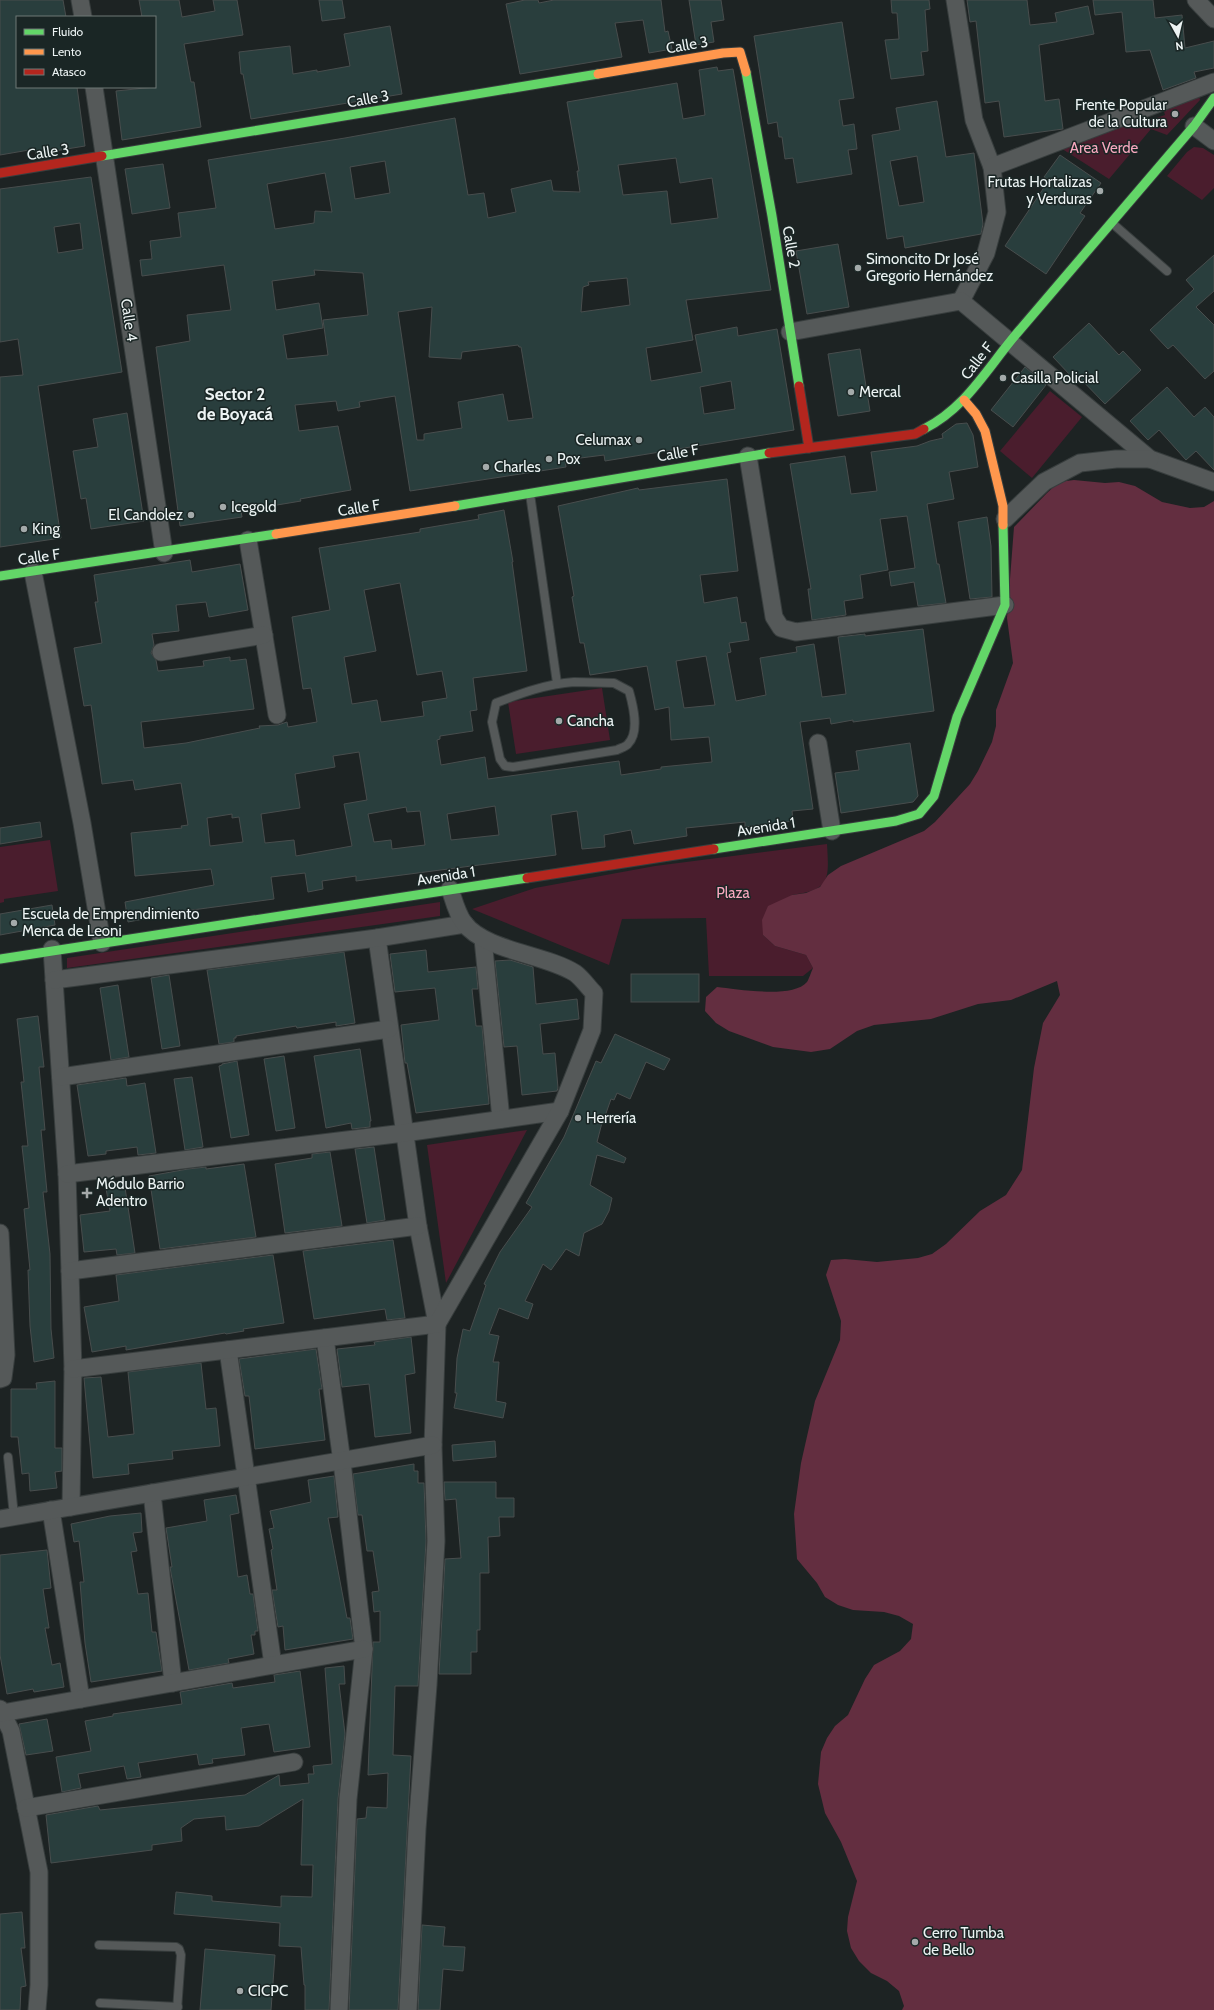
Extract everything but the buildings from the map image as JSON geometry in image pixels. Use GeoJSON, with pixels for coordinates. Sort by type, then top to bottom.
{"type":"FeatureCollection","features":[{"type":"Feature","properties":{"kind":"street"},"geometry":{"type":"LineString","coordinates":[[80,0],[83,16]]}},
{"type":"Feature","properties":{"kind":"street"},"geometry":{"type":"LineString","coordinates":[[955,0],[974,120],[992,167],[997,212],[986,253],[961,301]]}},
{"type":"Feature","properties":{"kind":"street"},"geometry":{"type":"LineString","coordinates":[[1196,0],[1214,19]]}},
{"type":"Feature","properties":{"kind":"street","name":"Calle 3"},"geometry":{"type":"LineString","coordinates":[[0,173],[105,157],[723,53],[740,52]]}},
{"type":"Feature","properties":{"kind":"street","name":"Calle 2"},"geometry":{"type":"LineString","coordinates":[[740,52],[744,62],[772,216],[809,448]]}},
{"type":"Feature","properties":{"kind":"street"},"geometry":{"type":"LineString","coordinates":[[992,167],[1214,82]]}},
{"type":"Feature","properties":{"kind":"street","name":"Calle 4"},"geometry":{"type":"LineString","coordinates":[[94,88],[164,553]]}},
{"type":"Feature","properties":{"kind":"street","name":"Calle F"},"geometry":{"type":"LineString","coordinates":[[0,576],[164,553],[386,518],[529,492],[748,456],[915,434],[942,420],[964,400],[1009,342],[1194,126],[1214,98]]}},
{"type":"Feature","properties":{"kind":"street"},"geometry":{"type":"LineString","coordinates":[[1194,126],[1214,141]]}},
{"type":"Feature","properties":{"kind":"street"},"geometry":{"type":"LineString","coordinates":[[790,332],[961,301]]}},
{"type":"Feature","properties":{"kind":"street"},"geometry":{"type":"LineString","coordinates":[[961,301],[1150,459]]}},
{"type":"Feature","properties":{"kind":"street"},"geometry":{"type":"LineString","coordinates":[[748,456],[774,617],[781,628],[796,632],[1005,605],[1004,506],[985,431],[976,414],[964,400]]}},
{"type":"Feature","properties":{"kind":"street"},"geometry":{"type":"LineString","coordinates":[[1005,519],[1044,482],[1080,463],[1116,459],[1150,459],[1214,482]]}},
{"type":"Feature","properties":{"kind":"street"},"geometry":{"type":"LineString","coordinates":[[248,540],[277,716]]}},
{"type":"Feature","properties":{"kind":"street"},"geometry":{"type":"LineString","coordinates":[[33,572],[82,823],[102,943]]}},
{"type":"Feature","properties":{"kind":"street","name":"Avenida 1"},"geometry":{"type":"LineString","coordinates":[[0,959],[52,949],[102,943],[896,821],[919,814],[934,796],[958,718],[1005,605]]}},
{"type":"Feature","properties":{"kind":"street"},"geometry":{"type":"LineString","coordinates":[[161,652],[264,635]]}},
{"type":"Feature","properties":{"kind":"street"},"geometry":{"type":"LineString","coordinates":[[818,743],[832,831]]}},
{"type":"Feature","properties":{"kind":"street"},"geometry":{"type":"LineString","coordinates":[[437,1324],[560,1111],[592,1030],[594,993],[576,973],[539,958],[483,939],[465,924],[456,907],[450,889]]}},
{"type":"Feature","properties":{"kind":"street"},"geometry":{"type":"LineString","coordinates":[[54,980],[376,938],[465,924]]}},
{"type":"Feature","properties":{"kind":"street"},"geometry":{"type":"LineString","coordinates":[[376,938],[418,1226],[437,1324],[433,1445],[436,1541],[428,1685],[417,1829],[408,2010]]}},
{"type":"Feature","properties":{"kind":"street"},"geometry":{"type":"LineString","coordinates":[[483,939],[501,1119]]}},
{"type":"Feature","properties":{"kind":"street"},"geometry":{"type":"LineString","coordinates":[[52,949],[67,1174],[72,1369],[71,1507]]}},
{"type":"Feature","properties":{"kind":"street"},"geometry":{"type":"LineString","coordinates":[[61,1077],[389,1029]]}},
{"type":"Feature","properties":{"kind":"street"},"geometry":{"type":"LineString","coordinates":[[67,1174],[404,1133],[560,1111]]}},
{"type":"Feature","properties":{"kind":"street"},"geometry":{"type":"LineString","coordinates":[[70,1271],[418,1226]]}},
{"type":"Feature","properties":{"kind":"street"},"geometry":{"type":"LineString","coordinates":[[0,1233],[6,1355],[3,1378],[0,1379]]}},
{"type":"Feature","properties":{"kind":"street"},"geometry":{"type":"LineString","coordinates":[[72,1369],[437,1324]]}},
{"type":"Feature","properties":{"kind":"street"},"geometry":{"type":"LineString","coordinates":[[325,1338],[342,1462],[364,1649],[348,1799],[339,2010]]}},
{"type":"Feature","properties":{"kind":"street"},"geometry":{"type":"LineString","coordinates":[[228,1350],[273,1665]]}},
{"type":"Feature","properties":{"kind":"street"},"geometry":{"type":"LineString","coordinates":[[7,1518],[342,1462],[433,1445]]}},
{"type":"Feature","properties":{"kind":"street"},"geometry":{"type":"LineString","coordinates":[[152,1493],[174,1683]]}},
{"type":"Feature","properties":{"kind":"street"},"geometry":{"type":"LineString","coordinates":[[51,1510],[81,1699]]}},
{"type":"Feature","properties":{"kind":"street"},"geometry":{"type":"LineString","coordinates":[[37,2010],[39,1985],[39,1872],[11,1731],[1,1711],[81,1699],[364,1649]]}},
{"type":"Feature","properties":{"kind":"street"},"geometry":{"type":"LineString","coordinates":[[26,1808],[294,1762]]}},
{"type":"Feature","properties":{"kind":"lane"},"geometry":{"type":"LineString","coordinates":[[1112,222],[1167,271]]}},
{"type":"Feature","properties":{"kind":"lane"},"geometry":{"type":"LineString","coordinates":[[529,492],[557,683]]}},
{"type":"Feature","properties":{"kind":"lane"},"geometry":{"type":"LineString","coordinates":[[557,683],[614,683],[629,691],[634,708],[634,734],[628,744],[617,750],[513,767],[505,766],[500,759],[492,722],[496,703],[530,689],[557,683]]}},
{"type":"Feature","properties":{"kind":"lane"},"geometry":{"type":"LineString","coordinates":[[7,1518],[8,1457]]}},
{"type":"Feature","properties":{"kind":"lane"},"geometry":{"type":"LineString","coordinates":[[99,1944],[176,1946],[179,1949],[180,1955],[178,2008],[100,2003]]}},
{"type":"Feature","properties":{"kind":"green space","name":"Area Verde"},"geometry":{"type":"Polygon","coordinates":[[[1198,92],[1200,100],[1167,135],[1151,129],[1109,179],[1053,143],[1125,115],[1130,127],[1165,115],[1161,101],[1198,92]]]}},
{"type":"Feature","properties":{"kind":"green space"},"geometry":{"type":"Polygon","coordinates":[[[1194,147],[1203,148],[1214,155],[1214,188],[1202,200],[1167,176],[1187,152],[1194,147]]]}},
{"type":"Feature","properties":{"kind":"green space"},"geometry":{"type":"Polygon","coordinates":[[[1050,391],[1082,417],[1032,478],[1000,451],[1050,391]]]}},
{"type":"Feature","properties":{"kind":"green space","name":"Cancha"},"geometry":{"type":"Polygon","coordinates":[[[602,688],[610,740],[516,754],[508,702],[602,688]]]}},
{"type":"Feature","properties":{"kind":"green space"},"geometry":{"type":"Polygon","coordinates":[[[50,840],[58,891],[4,899],[4,902],[0,903],[0,847],[50,840]]]}},
{"type":"Feature","properties":{"kind":"green space","name":"Plaza"},"geometry":{"type":"Polygon","coordinates":[[[827,844],[828,866],[825,881],[821,886],[814,890],[792,895],[763,935],[775,946],[806,955],[813,968],[803,976],[709,976],[706,918],[622,919],[609,965],[472,909],[535,888],[655,866],[827,844]]]}},
{"type":"Feature","properties":{"kind":"green space"},"geometry":{"type":"Polygon","coordinates":[[[440,902],[440,916],[67,968],[67,958],[440,902]]]}},
{"type":"Feature","properties":{"kind":"green space"},"geometry":{"type":"Polygon","coordinates":[[[527,1130],[446,1283],[427,1145],[527,1130]]]}},
{"type":"Feature","properties":{"kind":"shaded area"},"geometry":{"type":"Polygon","coordinates":[[[1074,480],[1105,483],[1119,482],[1135,486],[1162,502],[1190,508],[1204,507],[1214,501],[1214,2010],[902,2010],[904,2006],[899,1991],[887,1981],[871,1973],[859,1961],[851,1948],[847,1931],[848,1917],[857,1881],[841,1842],[825,1813],[818,1784],[821,1752],[827,1738],[835,1726],[848,1715],[865,1679],[874,1665],[900,1651],[911,1639],[913,1624],[899,1616],[884,1612],[853,1610],[838,1605],[825,1597],[817,1583],[797,1559],[794,1514],[801,1463],[815,1401],[840,1340],[841,1321],[826,1275],[831,1260],[845,1259],[877,1262],[918,1258],[932,1254],[946,1244],[980,1211],[1006,1195],[1022,1170],[1034,1068],[1043,1023],[1060,995],[1057,981],[1011,1000],[978,1004],[931,1019],[874,1025],[857,1031],[830,1049],[811,1052],[773,1047],[729,1031],[716,1023],[705,1011],[706,997],[717,987],[751,991],[778,992],[800,987],[807,982],[813,968],[806,955],[775,946],[763,935],[762,920],[768,906],[792,895],[806,893],[820,887],[828,875],[841,866],[924,831],[935,822],[970,784],[992,742],[996,726],[996,710],[1013,663],[1007,618],[1014,527],[1059,482],[1074,480]]]}},
{"type":"Feature","properties":{"kind":"traffic: fast"},"geometry":{"type":"LineString","coordinates":[[746,72],[772,216],[799,386]]}},
{"type":"Feature","properties":{"kind":"traffic: fast"},"geometry":{"type":"LineString","coordinates":[[102,156],[598,74]]}},
{"type":"Feature","properties":{"kind":"traffic: fast"},"geometry":{"type":"LineString","coordinates":[[924,429],[952,410],[976,386],[1018,332],[1194,126],[1214,98]]}},
{"type":"Feature","properties":{"kind":"traffic: fast"},"geometry":{"type":"LineString","coordinates":[[455,506],[769,453]]}},
{"type":"Feature","properties":{"kind":"traffic: fast"},"geometry":{"type":"LineString","coordinates":[[714,849],[896,821],[919,814],[934,796],[957,717],[1005,605],[1003,525]]}},
{"type":"Feature","properties":{"kind":"traffic: fast"},"geometry":{"type":"LineString","coordinates":[[0,576],[276,534]]}},
{"type":"Feature","properties":{"kind":"traffic: fast"},"geometry":{"type":"LineString","coordinates":[[0,959],[527,878]]}},
{"type":"Feature","properties":{"kind":"traffic: slow"},"geometry":{"type":"LineString","coordinates":[[598,74],[723,53],[740,52],[746,72]]}},
{"type":"Feature","properties":{"kind":"traffic: slow"},"geometry":{"type":"LineString","coordinates":[[964,400],[976,414],[985,431],[1003,506],[1003,525]]}},
{"type":"Feature","properties":{"kind":"traffic: slow"},"geometry":{"type":"LineString","coordinates":[[276,534],[455,506]]}},
{"type":"Feature","properties":{"kind":"traffic: jam"},"geometry":{"type":"LineString","coordinates":[[0,173],[102,156]]}},
{"type":"Feature","properties":{"kind":"traffic: jam"},"geometry":{"type":"LineString","coordinates":[[799,386],[809,448]]}},
{"type":"Feature","properties":{"kind":"traffic: jam"},"geometry":{"type":"LineString","coordinates":[[769,453],[915,434],[924,429]]}},
{"type":"Feature","properties":{"kind":"traffic: jam"},"geometry":{"type":"LineString","coordinates":[[527,878],[714,849]]}},
{"type":"Feature","properties":{"kind":"place","name":"Frente Popular de la Cultura"},"geometry":{"type":"Point","coordinates":[1175,114]}},
{"type":"Feature","properties":{"kind":"place","name":"Frutas Hortalizas y Verduras"},"geometry":{"type":"Point","coordinates":[1100,191]}},
{"type":"Feature","properties":{"kind":"place","name":"Simoncito Dr José Gregorio Hernández"},"geometry":{"type":"Point","coordinates":[858,268]}},
{"type":"Feature","properties":{"kind":"place","name":"Casilla Policial"},"geometry":{"type":"Point","coordinates":[1003,378]}},
{"type":"Feature","properties":{"kind":"place","name":"Mercal"},"geometry":{"type":"Point","coordinates":[851,392]}},
{"type":"Feature","properties":{"kind":"place","name":"Celumax"},"geometry":{"type":"Point","coordinates":[639,440]}},
{"type":"Feature","properties":{"kind":"place","name":"Pox"},"geometry":{"type":"Point","coordinates":[549,459]}},
{"type":"Feature","properties":{"kind":"place","name":"Charles"},"geometry":{"type":"Point","coordinates":[486,467]}},
{"type":"Feature","properties":{"kind":"place","name":"Icegold"},"geometry":{"type":"Point","coordinates":[223,507]}},
{"type":"Feature","properties":{"kind":"place","name":"El Candolez"},"geometry":{"type":"Point","coordinates":[191,515]}},
{"type":"Feature","properties":{"kind":"place","name":"King"},"geometry":{"type":"Point","coordinates":[24,529]}},
{"type":"Feature","properties":{"kind":"place","name":"Cancha"},"geometry":{"type":"Point","coordinates":[559,721]}},
{"type":"Feature","properties":{"kind":"place","name":"Escuela de Emprendimiento Menca de Leoni"},"geometry":{"type":"Point","coordinates":[14,923]}},
{"type":"Feature","properties":{"kind":"place","name":"Herrería"},"geometry":{"type":"Point","coordinates":[578,1118]}},
{"type":"Feature","properties":{"kind":"place","name":"Módulo Barrio Adentro"},"geometry":{"type":"Point","coordinates":[87,1193]}},
{"type":"Feature","properties":{"kind":"place","name":"Cerro Tumba de Bello"},"geometry":{"type":"Point","coordinates":[915,1942]}},
{"type":"Feature","properties":{"kind":"place","name":"CICPC"},"geometry":{"type":"Point","coordinates":[240,1991]}},
{"type":"Feature","properties":{"kind":"district","name":"Sector 2 de Boyacá"},"geometry":{"type":"Point","coordinates":[235,404]}}]}
